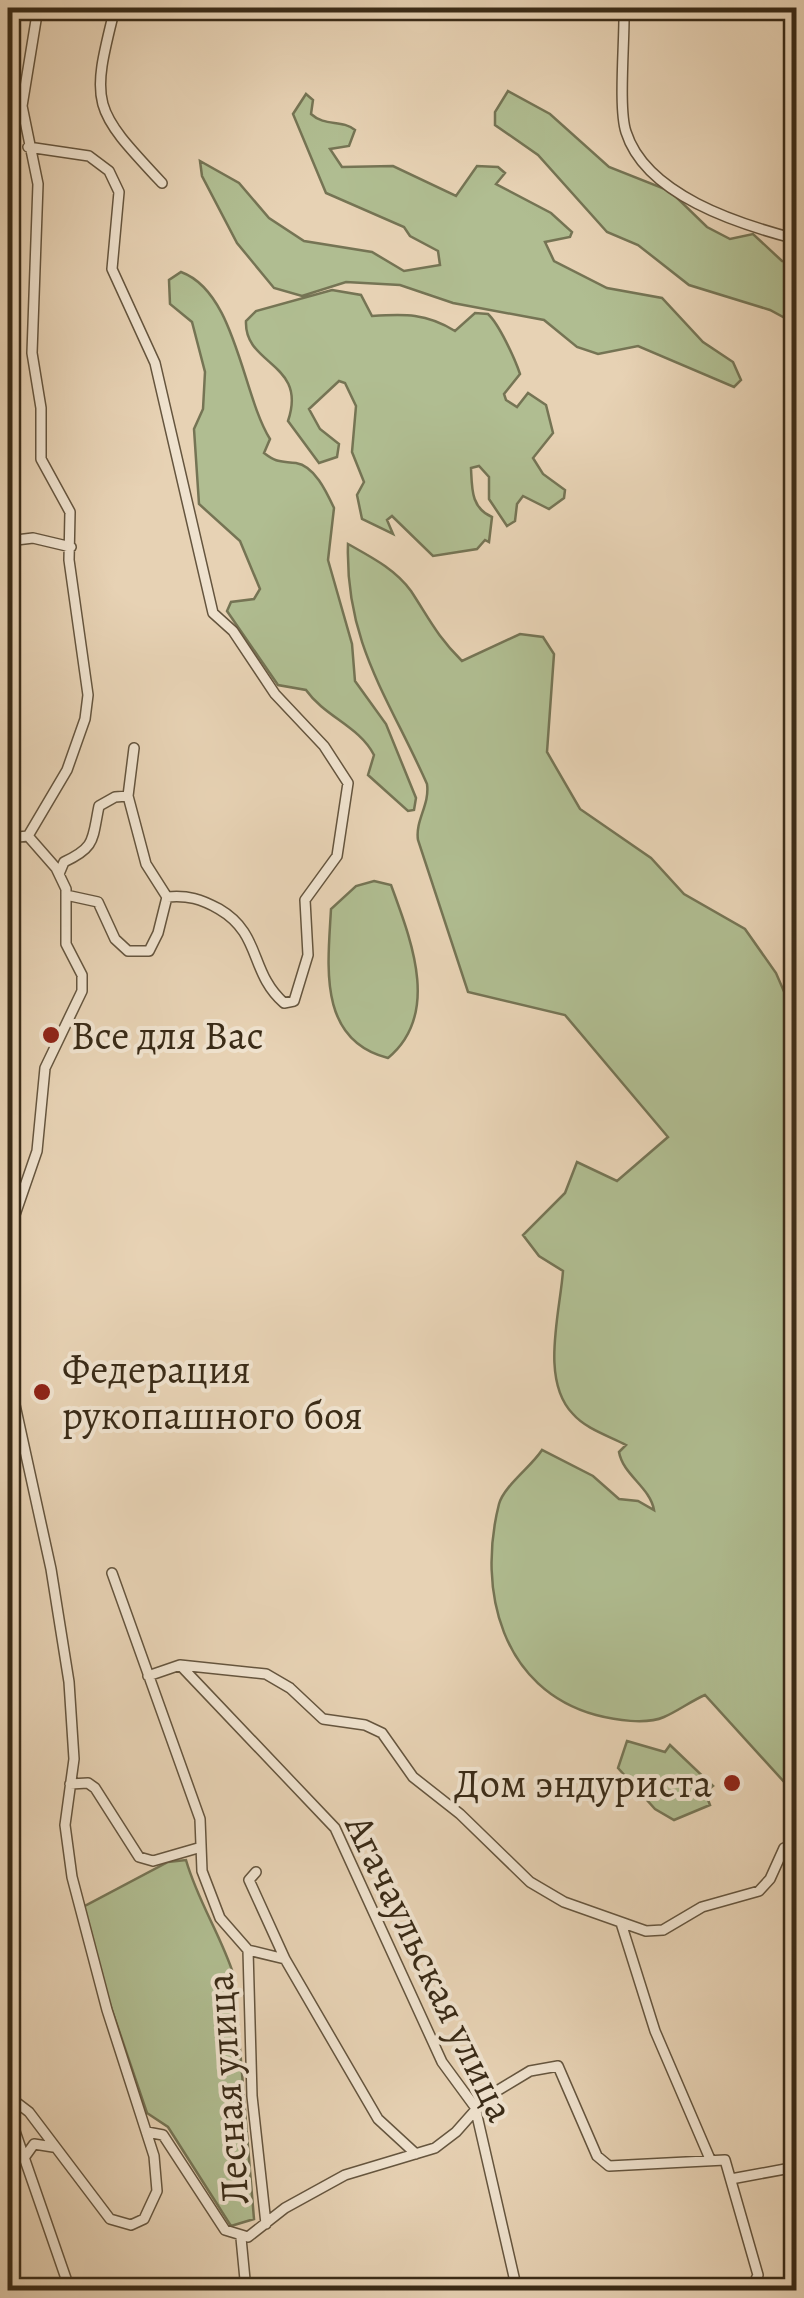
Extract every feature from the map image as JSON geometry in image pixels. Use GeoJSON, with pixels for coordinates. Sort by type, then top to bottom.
{"type":"FeatureCollection","features":[{"type":"Feature","properties":{"kind":"street"},"geometry":{"type":"LineString","coordinates":[[28,836],[34,820],[59,786],[85,719],[87,678],[81,666],[70,512],[47,477],[32,353],[38,184],[22,106],[38,8]]}},
{"type":"Feature","properties":{"kind":"street"},"geometry":{"type":"LineString","coordinates":[[116,8],[96,91],[117,134],[162,183]]}},
{"type":"Feature","properties":{"kind":"street"},"geometry":{"type":"LineString","coordinates":[[624,8],[625,130],[650,174],[756,229],[796,239]]}},
{"type":"Feature","properties":{"kind":"street"},"geometry":{"type":"LineString","coordinates":[[8,99],[22,106]]}},
{"type":"Feature","properties":{"kind":"street"},"geometry":{"type":"LineString","coordinates":[[28,147],[70,150],[89,156],[109,171],[119,192],[112,269],[118,290],[137,316],[155,364],[213,613],[234,631],[275,694],[324,746],[348,784],[337,856],[305,900],[308,955],[294,1001],[284,1002],[265,981],[243,924],[196,896],[167,897]]}},
{"type":"Feature","properties":{"kind":"street"},"geometry":{"type":"LineString","coordinates":[[8,542],[33,538],[70,547]]}},
{"type":"Feature","properties":{"kind":"street"},"geometry":{"type":"LineString","coordinates":[[66,895],[98,902],[115,939],[128,951],[148,951],[158,933],[167,897],[146,864],[128,796],[134,748]]}},
{"type":"Feature","properties":{"kind":"street"},"geometry":{"type":"LineString","coordinates":[[59,874],[64,862],[81,856],[91,846],[99,806],[115,797],[128,796]]}},
{"type":"Feature","properties":{"kind":"street"},"geometry":{"type":"LineString","coordinates":[[8,838],[28,836]]}},
{"type":"Feature","properties":{"kind":"street"},"geometry":{"type":"LineString","coordinates":[[8,1235],[37,1151],[44,1068],[82,990],[82,975],[66,944],[66,895],[59,874],[28,836]]}},
{"type":"Feature","properties":{"kind":"street"},"geometry":{"type":"LineString","coordinates":[[8,1374],[51,1568],[69,1682],[74,1759],[65,1825],[72,1877],[107,2010],[147,2132],[157,2191],[151,2210],[139,2223],[123,2224],[110,2219],[29,2112],[8,2096]]}},
{"type":"Feature","properties":{"kind":"street"},"geometry":{"type":"LineString","coordinates":[[112,1573],[200,1819],[204,1836],[198,1848],[211,1901],[230,1934],[248,1950],[285,1959]]}},
{"type":"Feature","properties":{"kind":"street","name":"Агачаульская улица"},"geometry":{"type":"LineString","coordinates":[[180,1665],[334,1828],[442,2062],[475,2107],[517,2290]]}},
{"type":"Feature","properties":{"kind":"street","name":"Агачаульская улица"},"geometry":{"type":"LineString","coordinates":[[148,1676],[180,1665],[266,1674],[290,1688],[323,1718],[365,1726],[382,1734],[413,1777],[460,1814],[530,1882],[564,1902],[646,1931],[663,1930],[702,1908],[759,1890],[770,1879],[784,1848]]}},
{"type":"Feature","properties":{"kind":"street"},"geometry":{"type":"LineString","coordinates":[[70,1784],[88,1783],[95,1788],[139,1857],[153,1861],[198,1848]]}},
{"type":"Feature","properties":{"kind":"street"},"geometry":{"type":"LineString","coordinates":[[256,1872],[249,1880],[285,1959],[378,2119],[416,2154]]}},
{"type":"Feature","properties":{"kind":"street"},"geometry":{"type":"LineString","coordinates":[[621,1923],[646,1991],[655,2032],[710,2159],[725,2160],[758,2275],[752,2290]]}},
{"type":"Feature","properties":{"kind":"street","name":"Лесная улица"},"geometry":{"type":"LineString","coordinates":[[248,1950],[252,2096],[266,2224]]}},
{"type":"Feature","properties":{"kind":"street","name":"Лесная улица"},"geometry":{"type":"LineString","coordinates":[[147,2132],[163,2135],[224,2230],[241,2238],[255,2234],[345,2174],[441,2144],[475,2107],[530,2071],[554,2065],[561,2069],[597,2156],[609,2166],[662,2166],[710,2159]]}},
{"type":"Feature","properties":{"kind":"street"},"geometry":{"type":"LineString","coordinates":[[8,2111],[70,2290]]}},
{"type":"Feature","properties":{"kind":"street"},"geometry":{"type":"LineString","coordinates":[[24,2158],[34,2144],[56,2149]]}},
{"type":"Feature","properties":{"kind":"street"},"geometry":{"type":"LineString","coordinates":[[731,2179],[796,2167]]}},
{"type":"Feature","properties":{"kind":"street","name":"Лесная улица"},"geometry":{"type":"LineString","coordinates":[[241,2238],[246,2290]]}},
{"type":"Feature","properties":{"kind":"green space"},"geometry":{"type":"Polygon","coordinates":[[[508,91],[550,114],[609,167],[670,191],[707,227],[730,239],[753,234],[782,261],[796,262],[796,324],[770,310],[689,285],[638,245],[607,232],[538,155],[495,125],[495,112],[508,91]]]}},
{"type":"Feature","properties":{"kind":"green space"},"geometry":{"type":"Polygon","coordinates":[[[306,94],[313,100],[311,114],[316,118],[355,130],[349,146],[330,149],[342,167],[393,166],[456,196],[477,166],[498,167],[505,173],[496,184],[551,213],[572,232],[570,237],[545,242],[554,261],[607,288],[662,298],[703,342],[733,362],[741,380],[734,387],[638,346],[598,354],[577,347],[544,320],[453,303],[400,285],[346,282],[302,296],[274,288],[237,243],[202,176],[200,161],[239,183],[269,218],[304,241],[372,252],[404,271],[440,265],[438,251],[410,236],[404,227],[326,193],[293,114],[306,94]]]}},
{"type":"Feature","properties":{"kind":"green space"},"geometry":{"type":"Polygon","coordinates":[[[181,272],[199,283],[226,322],[270,439],[264,453],[309,469],[334,508],[328,560],[352,644],[355,681],[386,724],[416,798],[414,810],[408,811],[368,775],[374,755],[360,736],[306,690],[278,685],[227,611],[231,602],[254,599],[260,589],[240,541],[199,504],[194,429],[203,409],[205,372],[192,322],[170,304],[169,280],[181,272]]]}},
{"type":"Feature","properties":{"kind":"green space"},"geometry":{"type":"Polygon","coordinates":[[[332,290],[361,295],[372,316],[415,316],[455,331],[475,313],[488,314],[502,333],[520,374],[504,394],[506,400],[517,407],[528,393],[546,405],[553,433],[533,458],[543,474],[565,490],[564,498],[549,509],[523,496],[517,504],[515,521],[507,526],[489,499],[489,477],[479,466],[471,468],[476,503],[492,517],[489,542],[485,540],[477,549],[433,556],[392,516],[387,520],[393,534],[362,519],[357,495],[364,482],[352,452],[356,406],[345,383],[339,381],[309,409],[320,429],[339,444],[337,457],[319,463],[288,421],[290,387],[255,347],[248,336],[246,321],[256,311],[332,290]]]}},
{"type":"Feature","properties":{"kind":"green space"},"geometry":{"type":"Polygon","coordinates":[[[348,544],[405,583],[440,636],[462,661],[520,634],[543,637],[554,654],[547,752],[580,809],[651,858],[684,894],[745,929],[776,973],[792,1010],[787,1105],[796,1119],[796,1795],[705,1695],[669,1715],[648,1721],[596,1715],[564,1702],[538,1683],[518,1660],[504,1632],[495,1602],[492,1570],[499,1504],[506,1490],[542,1450],[593,1476],[619,1499],[638,1501],[654,1510],[621,1460],[619,1452],[626,1445],[584,1424],[563,1400],[557,1383],[554,1345],[563,1271],[539,1256],[523,1235],[565,1193],[577,1162],[617,1181],[668,1137],[565,1015],[468,992],[418,840],[427,784],[362,641],[349,579],[348,544]]]}},
{"type":"Feature","properties":{"kind":"green space"},"geometry":{"type":"Polygon","coordinates":[[[374,881],[391,885],[417,976],[414,1020],[404,1040],[388,1058],[365,1049],[349,1035],[338,1018],[329,976],[331,909],[356,886],[374,881]]]}},
{"type":"Feature","properties":{"kind":"green space"},"geometry":{"type":"Polygon","coordinates":[[[627,1741],[665,1752],[670,1745],[713,1786],[705,1792],[710,1805],[674,1820],[655,1809],[618,1768],[627,1741]]]}},
{"type":"Feature","properties":{"kind":"green space"},"geometry":{"type":"Polygon","coordinates":[[[186,1860],[234,1976],[254,2219],[231,2226],[168,2127],[147,2113],[97,1966],[83,1907],[168,1862],[186,1860]]]}},
{"type":"Feature","properties":{"kind":"place","name":"Все для Вас"},"geometry":{"type":"Point","coordinates":[51,1035]}},
{"type":"Feature","properties":{"kind":"place","name":"Федерация рукопашного боя"},"geometry":{"type":"Point","coordinates":[42,1392]}},
{"type":"Feature","properties":{"kind":"place","name":"Дом эндуриста"},"geometry":{"type":"Point","coordinates":[732,1783]}}]}
